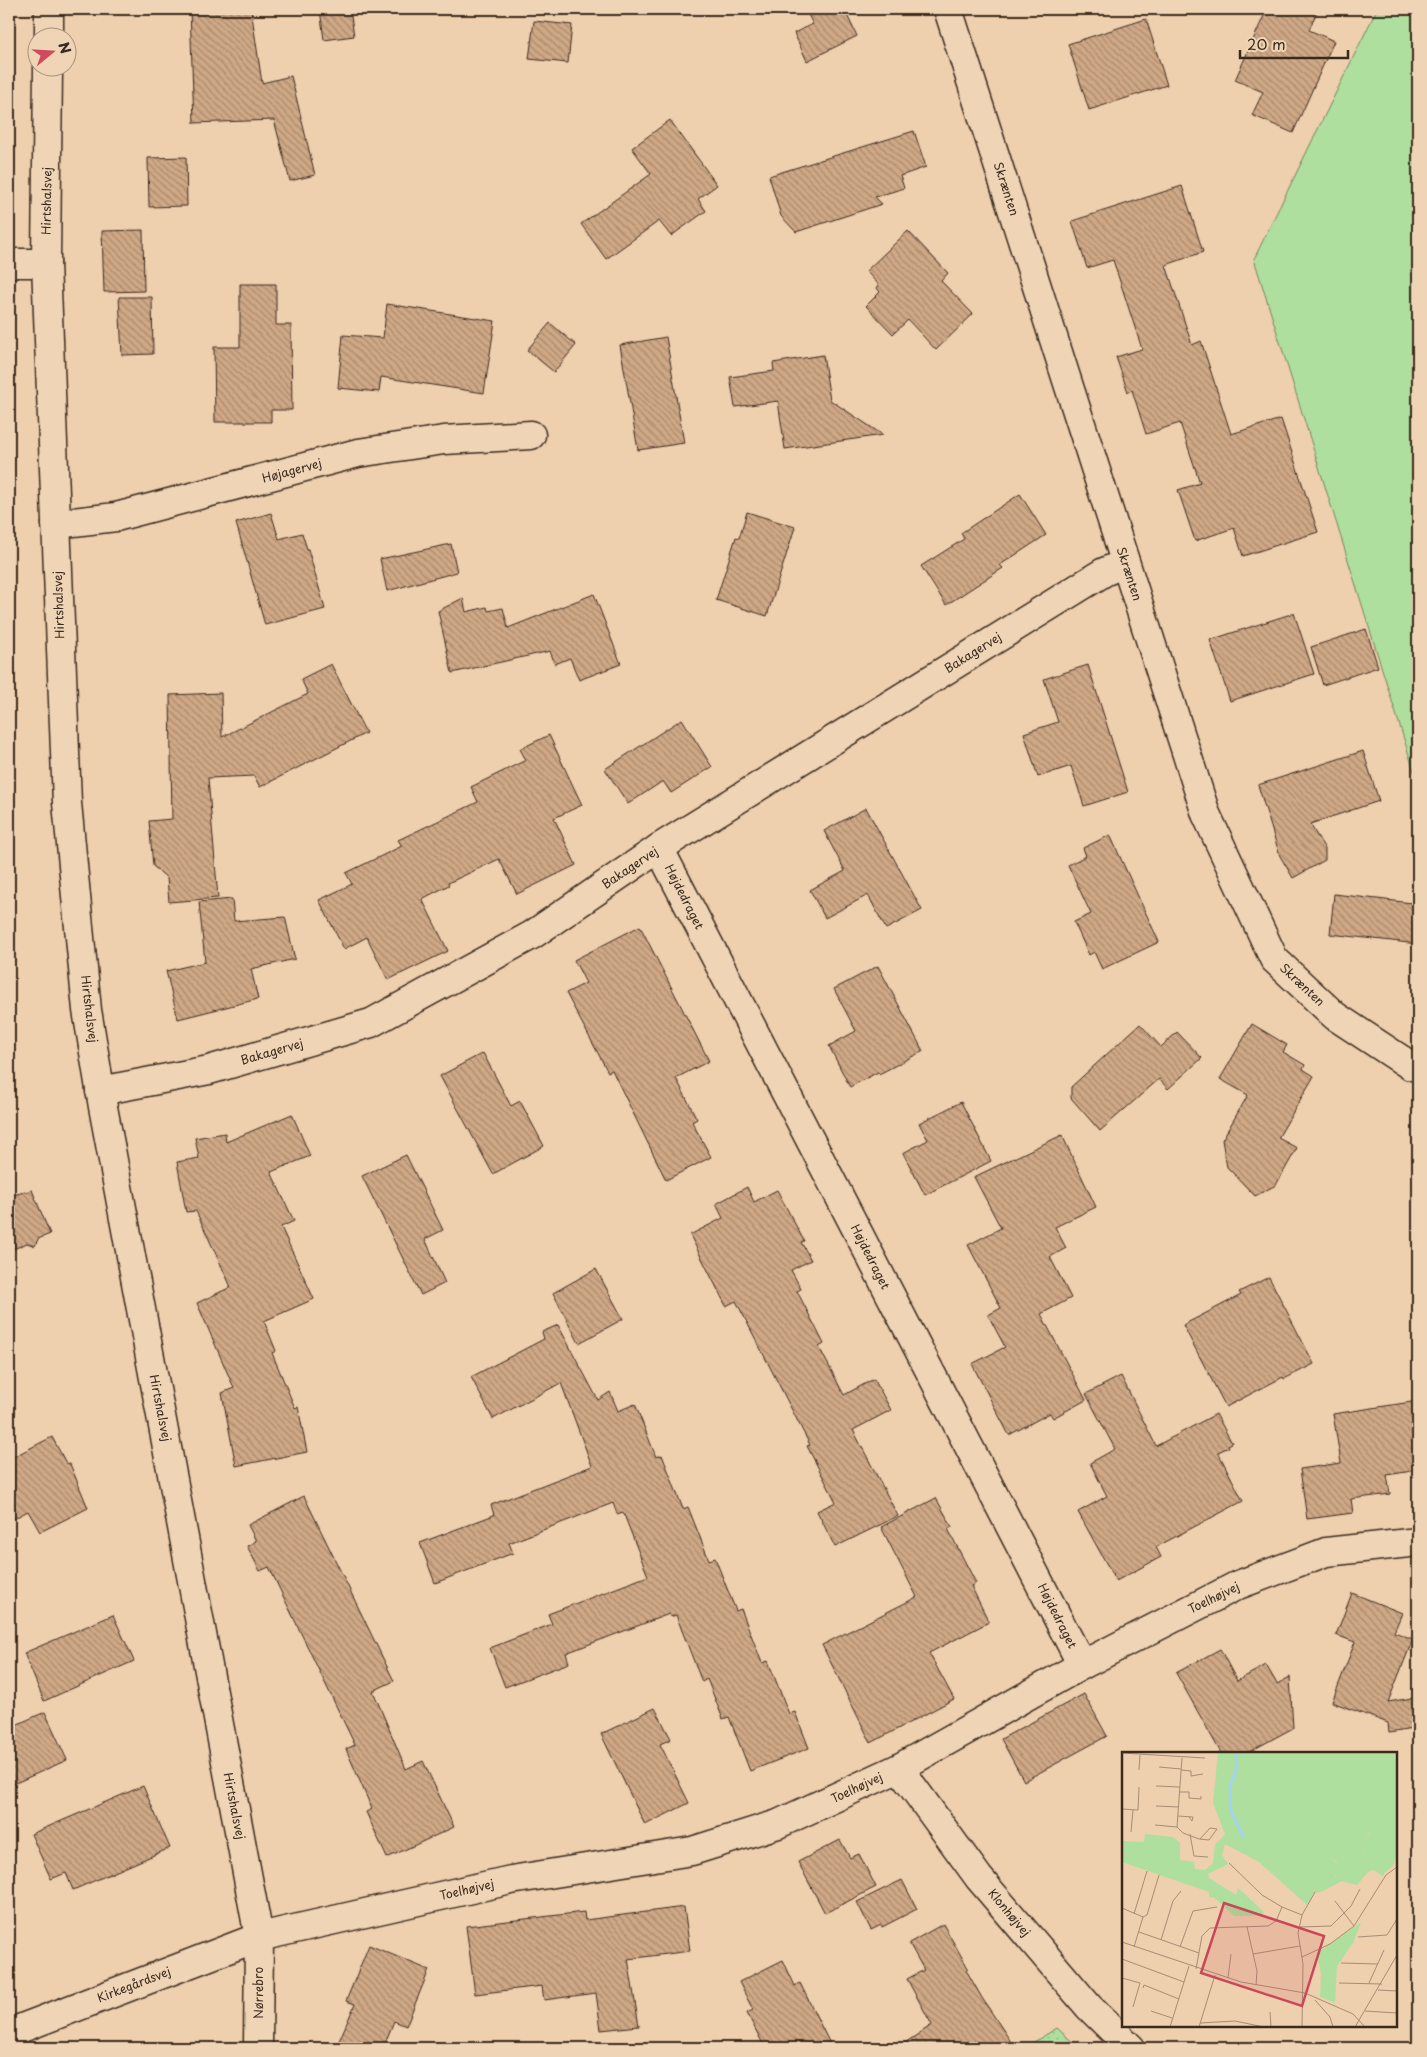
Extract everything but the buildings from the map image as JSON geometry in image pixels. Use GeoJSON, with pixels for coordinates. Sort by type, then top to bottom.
{"type":"FeatureCollection","features":[{"type":"Feature","properties":{"kind":"street"},"geometry":{"type":"LineString","coordinates":[[49,9],[49,28]]}},
{"type":"Feature","properties":{"kind":"street","name":"Skrænten"},"geometry":{"type":"LineString","coordinates":[[948,9],[1206,814],[1274,959],[1335,1016],[1411,1066],[1418,1067]]}},
{"type":"Feature","properties":{"kind":"street","name":"Hirtshalsvej"},"geometry":{"type":"LineString","coordinates":[[48,78],[46,263],[67,803],[88,1010],[100,1090],[259,1937]]}},
{"type":"Feature","properties":{"kind":"street"},"geometry":{"type":"LineString","coordinates":[[9,263],[46,263]]}},
{"type":"Feature","properties":{"kind":"street","name":"Højagervej"},"geometry":{"type":"LineString","coordinates":[[56,524],[116,517],[358,453],[444,440],[531,435]]}},
{"type":"Feature","properties":{"kind":"street","name":"Bakagervej"},"geometry":{"type":"LineString","coordinates":[[100,1090],[209,1070],[371,1023],[532,935],[659,848],[1104,572],[1125,563]]}},
{"type":"Feature","properties":{"kind":"street","name":"Højdedraget"},"geometry":{"type":"LineString","coordinates":[[659,848],[1082,1665]]}},
{"type":"Feature","properties":{"kind":"street","name":"Toelhøjvej"},"geometry":{"type":"LineString","coordinates":[[259,1937],[511,1880],[692,1851],[778,1824],[899,1768],[1082,1665],[1238,1585],[1326,1552],[1418,1542]]}},
{"type":"Feature","properties":{"kind":"street","name":"Klonhøjvej"},"geometry":{"type":"LineString","coordinates":[[899,1768],[979,1878],[1089,2007],[1131,2048]]}},
{"type":"Feature","properties":{"kind":"street","name":"Kirkegårdsvej"},"geometry":{"type":"LineString","coordinates":[[9,2033],[259,1937]]}},
{"type":"Feature","properties":{"kind":"street","name":"Nørrebro"},"geometry":{"type":"LineString","coordinates":[[258,2048],[259,1937]]}},
{"type":"Feature","properties":{"kind":"green space"},"geometry":{"type":"Polygon","coordinates":[[[1377,9],[1418,9],[1418,784],[1254,259],[1377,9]]]}},
{"type":"Feature","properties":{"kind":"green space"},"geometry":{"type":"Polygon","coordinates":[[[1057,2028],[1079,2048],[1024,2048],[1057,2028]]]}}]}
